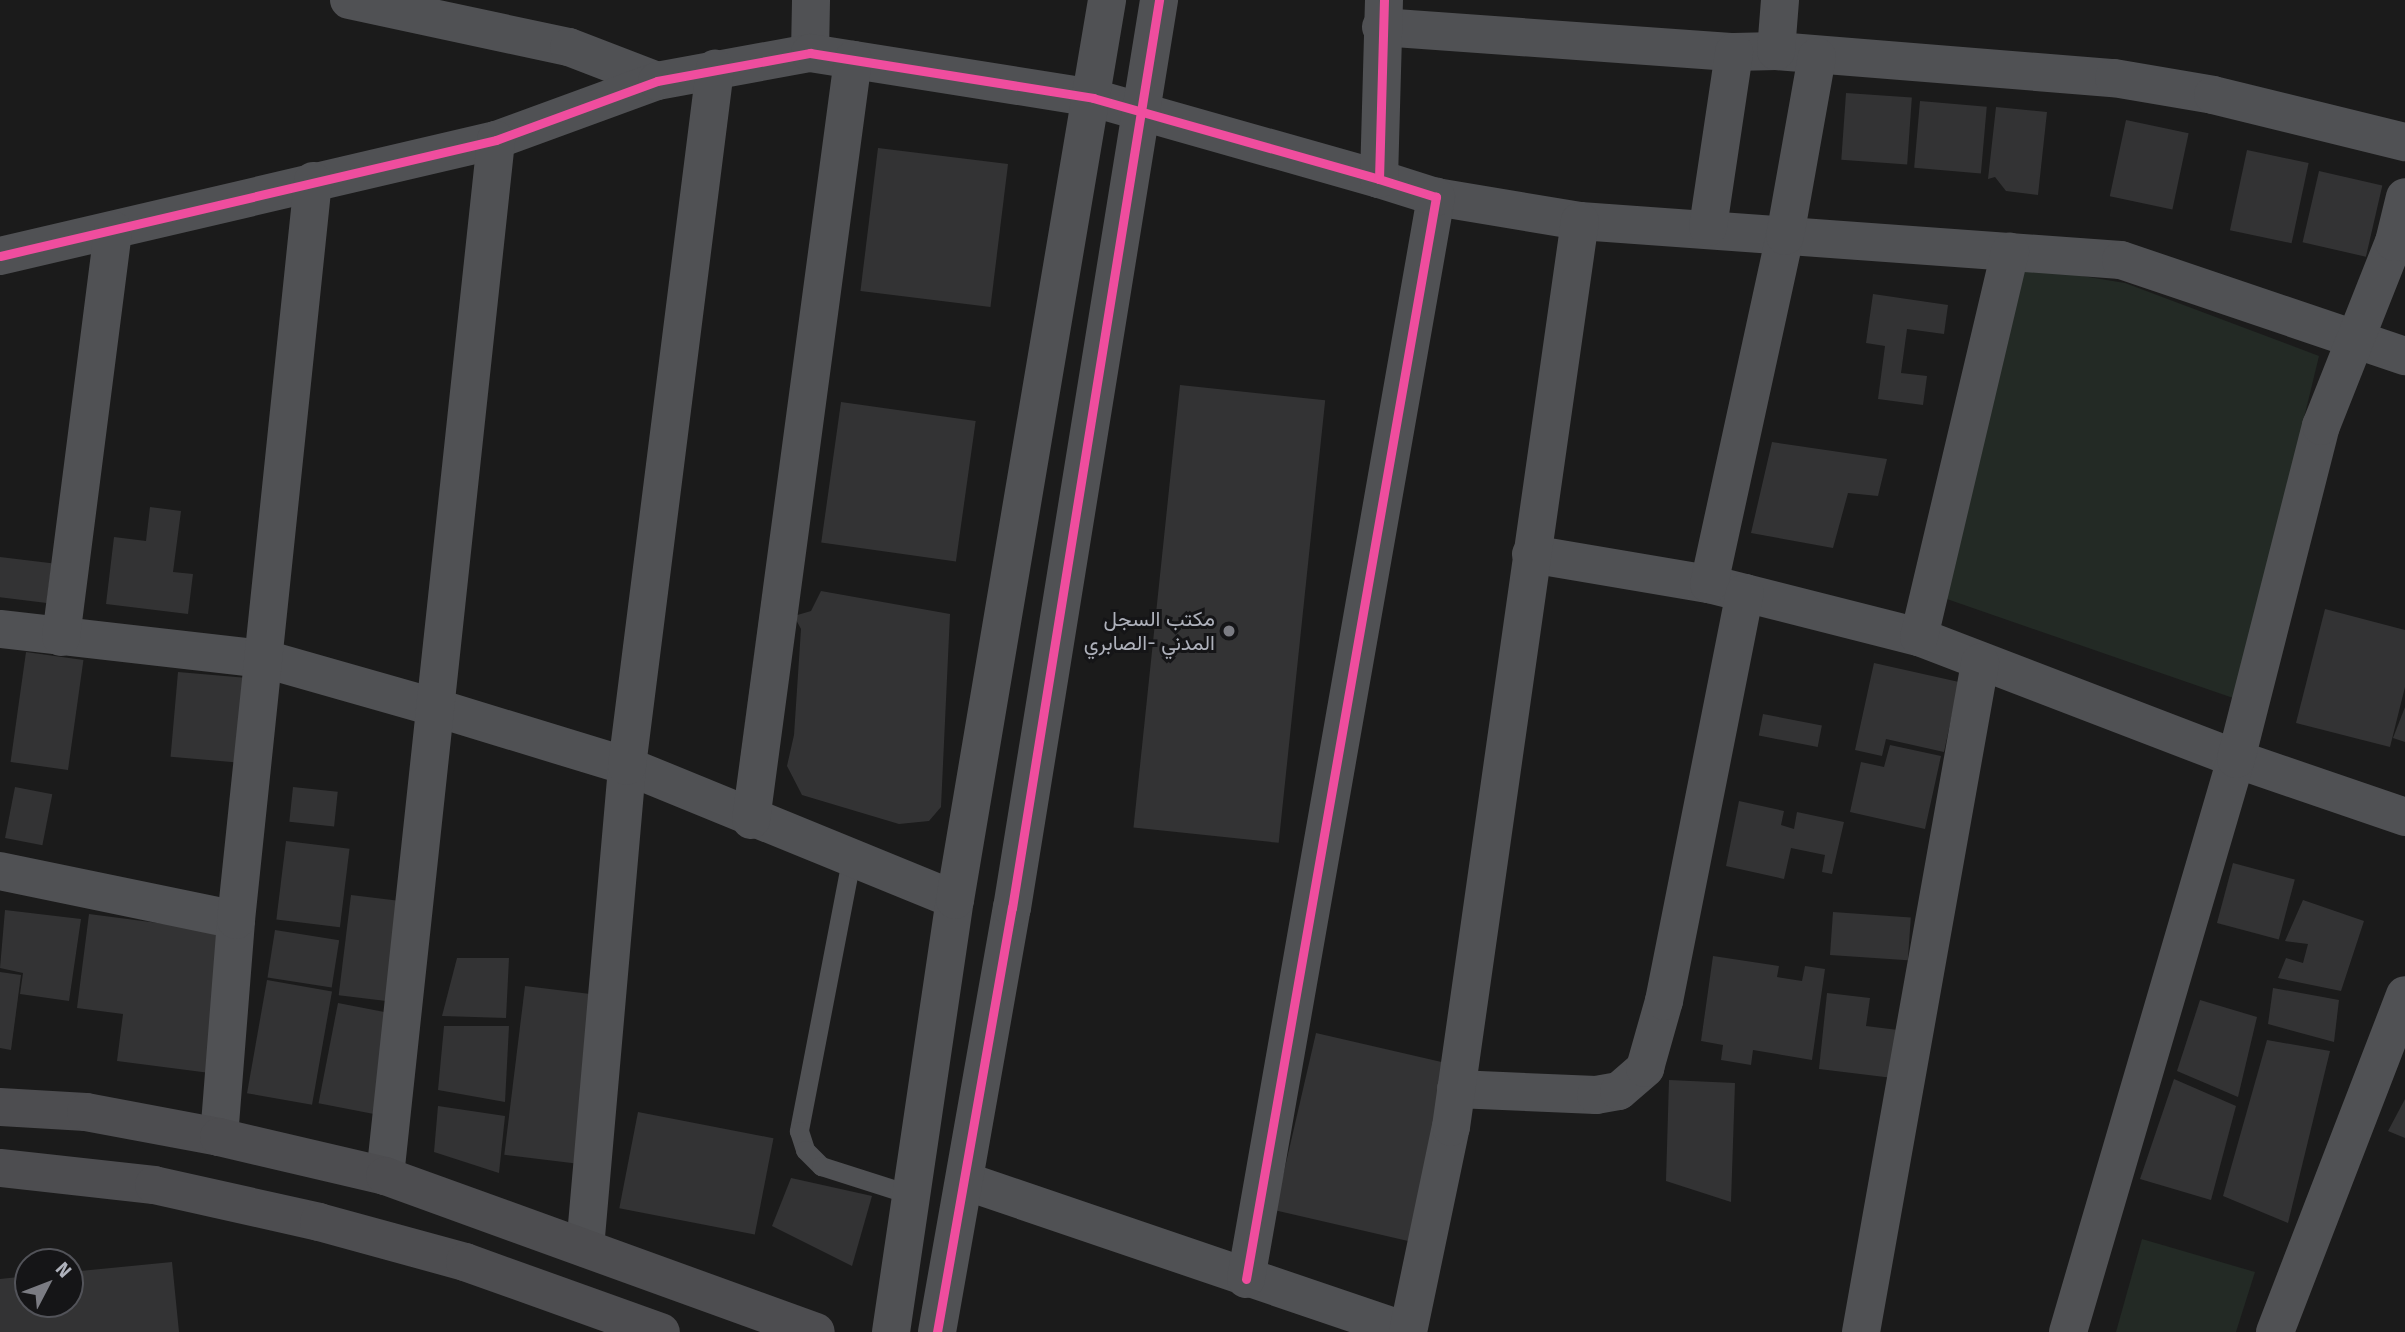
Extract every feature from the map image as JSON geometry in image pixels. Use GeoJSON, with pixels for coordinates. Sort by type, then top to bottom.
{"type":"FeatureCollection","features":[{"type":"Feature","properties":{"kind":"main road"},"geometry":{"type":"LineString","coordinates":[[0,1107],[86,1112],[219,1137],[385,1175],[816,1332]]}},
{"type":"Feature","properties":{"kind":"main road"},"geometry":{"type":"LineString","coordinates":[[0,1168],[154,1185],[319,1222],[465,1262],[662,1332]]}},
{"type":"Feature","properties":{"kind":"street"},"geometry":{"type":"LineString","coordinates":[[349,0],[569,47],[657,81]]}},
{"type":"Feature","properties":{"kind":"street"},"geometry":{"type":"LineString","coordinates":[[810,53],[811,0]]}},
{"type":"Feature","properties":{"kind":"street"},"geometry":{"type":"LineString","coordinates":[[891,1332],[909,1194],[955,900],[1093,97],[1107,0]]}},
{"type":"Feature","properties":{"kind":"street"},"geometry":{"type":"LineString","coordinates":[[937,1332],[965,1181],[1159,0]]}},
{"type":"Feature","properties":{"kind":"street"},"geometry":{"type":"LineString","coordinates":[[1776,51],[1780,0]]}},
{"type":"Feature","properties":{"kind":"street"},"geometry":{"type":"LineString","coordinates":[[1379,179],[1382,13],[1734,52],[1776,51],[1817,57],[2114,78],[2213,95],[2405,142]]}},
{"type":"Feature","properties":{"kind":"street"},"geometry":{"type":"LineString","coordinates":[[1708,227],[1734,52]]}},
{"type":"Feature","properties":{"kind":"street"},"geometry":{"type":"LineString","coordinates":[[0,256],[496,140],[657,81],[810,53],[1093,97],[1436,197],[1580,220],[1708,227],[1784,236],[2122,260],[2405,356]]}},
{"type":"Feature","properties":{"kind":"street"},"geometry":{"type":"LineString","coordinates":[[1456,1089],[1595,1095],[1619,1091],[1645,1068],[1664,1001],[1784,236],[1817,57]]}},
{"type":"Feature","properties":{"kind":"street"},"geometry":{"type":"LineString","coordinates":[[751,820],[853,60]]}},
{"type":"Feature","properties":{"kind":"street"},"geometry":{"type":"LineString","coordinates":[[585,1248],[627,766],[715,69]]}},
{"type":"Feature","properties":{"kind":"street"},"geometry":{"type":"LineString","coordinates":[[385,1175],[496,140]]}},
{"type":"Feature","properties":{"kind":"street"},"geometry":{"type":"LineString","coordinates":[[219,1137],[236,920],[313,181]]}},
{"type":"Feature","properties":{"kind":"street"},"geometry":{"type":"LineString","coordinates":[[1246,1279],[1436,197]]}},
{"type":"Feature","properties":{"kind":"street"},"geometry":{"type":"LineString","coordinates":[[2068,1332],[2236,759],[2321,426],[2353,339],[2394,242],[2405,197]]}},
{"type":"Feature","properties":{"kind":"street"},"geometry":{"type":"LineString","coordinates":[[965,1181],[1246,1279],[1408,1332],[1456,1089],[1580,220]]}},
{"type":"Feature","properties":{"kind":"street"},"geometry":{"type":"LineString","coordinates":[[61,637],[113,230]]}},
{"type":"Feature","properties":{"kind":"street"},"geometry":{"type":"LineString","coordinates":[[1919,637],[2010,251]]}},
{"type":"Feature","properties":{"kind":"street"},"geometry":{"type":"LineString","coordinates":[[1531,554],[1727,589],[1919,637],[1980,663],[2236,759],[2405,817]]}},
{"type":"Feature","properties":{"kind":"street"},"geometry":{"type":"LineString","coordinates":[[0,629],[265,659],[627,766],[751,820],[955,900]]}},
{"type":"Feature","properties":{"kind":"street"},"geometry":{"type":"LineString","coordinates":[[1861,1332],[1980,663]]}},
{"type":"Feature","properties":{"kind":"street"},"geometry":{"type":"LineString","coordinates":[[0,871],[236,920]]}},
{"type":"Feature","properties":{"kind":"street"},"geometry":{"type":"LineString","coordinates":[[2275,1332],[2405,995]]}},
{"type":"Feature","properties":{"kind":"lane"},"geometry":{"type":"LineString","coordinates":[[851,860],[799,1131],[805,1150],[821,1166],[909,1194]]}},
{"type":"Feature","properties":{"kind":"shaded area"},"geometry":{"type":"Polygon","coordinates":[[[2021,266],[2125,283],[2319,356],[2236,699],[1944,598],[2021,266]]]}},
{"type":"Feature","properties":{"kind":"shaded area"},"geometry":{"type":"Polygon","coordinates":[[[2142,1239],[2255,1272],[2236,1332],[2116,1332],[2142,1239]]]}},
{"type":"Feature","properties":{"kind":"building"},"geometry":{"type":"Polygon","coordinates":[[[1846,93],[1912,98],[1907,164],[1841,160],[1846,93]]]}},
{"type":"Feature","properties":{"kind":"building"},"geometry":{"type":"Polygon","coordinates":[[[1920,101],[1987,107],[1981,174],[1914,168],[1920,101]]]}},
{"type":"Feature","properties":{"kind":"building"},"geometry":{"type":"Polygon","coordinates":[[[1996,107],[2047,112],[2038,195],[2006,191],[1995,177],[1988,179],[1996,107]]]}},
{"type":"Feature","properties":{"kind":"building"},"geometry":{"type":"Polygon","coordinates":[[[2126,120],[2189,133],[2172,210],[2110,196],[2126,120]]]}},
{"type":"Feature","properties":{"kind":"building"},"geometry":{"type":"Polygon","coordinates":[[[878,148],[1008,164],[990,307],[860,291],[878,148]]]}},
{"type":"Feature","properties":{"kind":"building"},"geometry":{"type":"Polygon","coordinates":[[[2247,150],[2309,163],[2292,243],[2230,230],[2247,150]]]}},
{"type":"Feature","properties":{"kind":"building"},"geometry":{"type":"Polygon","coordinates":[[[2319,171],[2382,186],[2366,257],[2303,242],[2319,171]]]}},
{"type":"Feature","properties":{"kind":"building"},"geometry":{"type":"Polygon","coordinates":[[[1873,294],[1948,305],[1944,334],[1907,329],[1901,373],[1927,376],[1923,405],[1878,399],[1885,346],[1866,343],[1873,294]]]}},
{"type":"Feature","properties":{"kind":"building"},"geometry":{"type":"Polygon","coordinates":[[[1180,385],[1325,400],[1279,843],[1133,828],[1180,385]]]}},
{"type":"Feature","properties":{"kind":"building"},"geometry":{"type":"Polygon","coordinates":[[[841,402],[976,421],[956,562],[821,543],[841,402]]]}},
{"type":"Feature","properties":{"kind":"building"},"geometry":{"type":"Polygon","coordinates":[[[1772,442],[1887,459],[1878,496],[1848,493],[1833,548],[1751,533],[1772,442]]]}},
{"type":"Feature","properties":{"kind":"building"},"geometry":{"type":"Polygon","coordinates":[[[150,507],[181,511],[173,572],[193,574],[188,614],[106,604],[114,537],[146,541],[150,507]]]}},
{"type":"Feature","properties":{"kind":"building"},"geometry":{"type":"Polygon","coordinates":[[[0,557],[52,563],[47,603],[0,597],[0,557]]]}},
{"type":"Feature","properties":{"kind":"building"},"geometry":{"type":"Polygon","coordinates":[[[821,591],[950,614],[941,807],[929,821],[899,824],[802,795],[787,766],[794,735],[801,629],[794,616],[811,611],[821,591]]]}},
{"type":"Feature","properties":{"kind":"building"},"geometry":{"type":"Polygon","coordinates":[[[2325,609],[2405,630],[2405,687],[2390,747],[2296,723],[2325,609]]]}},
{"type":"Feature","properties":{"kind":"building"},"geometry":{"type":"Polygon","coordinates":[[[26,652],[83,660],[68,770],[11,762],[26,652]]]}},
{"type":"Feature","properties":{"kind":"building"},"geometry":{"type":"Polygon","coordinates":[[[1874,663],[1959,682],[1944,752],[1886,739],[1882,756],[1855,750],[1874,663]]]}},
{"type":"Feature","properties":{"kind":"building"},"geometry":{"type":"Polygon","coordinates":[[[178,672],[245,678],[237,763],[171,757],[178,672]]]}},
{"type":"Feature","properties":{"kind":"building"},"geometry":{"type":"Polygon","coordinates":[[[2405,707],[2405,742],[2393,738],[2405,707]]]}},
{"type":"Feature","properties":{"kind":"building"},"geometry":{"type":"Polygon","coordinates":[[[1763,714],[1822,725],[1818,747],[1759,736],[1763,714]]]}},
{"type":"Feature","properties":{"kind":"building"},"geometry":{"type":"Polygon","coordinates":[[[1890,745],[1941,756],[1925,829],[1850,812],[1861,762],[1884,767],[1890,745]]]}},
{"type":"Feature","properties":{"kind":"building"},"geometry":{"type":"Polygon","coordinates":[[[15,787],[52,794],[42,845],[5,838],[15,787]]]}},
{"type":"Feature","properties":{"kind":"building"},"geometry":{"type":"Polygon","coordinates":[[[293,787],[338,792],[334,827],[289,822],[293,787]]]}},
{"type":"Feature","properties":{"kind":"building"},"geometry":{"type":"Polygon","coordinates":[[[1739,801],[1784,811],[1781,825],[1794,829],[1797,812],[1844,822],[1832,874],[1822,872],[1825,855],[1791,848],[1784,879],[1726,866],[1739,801]]]}},
{"type":"Feature","properties":{"kind":"building"},"geometry":{"type":"Polygon","coordinates":[[[286,841],[350,849],[340,927],[276,919],[286,841]]]}},
{"type":"Feature","properties":{"kind":"building"},"geometry":{"type":"Polygon","coordinates":[[[2233,863],[2295,880],[2279,939],[2217,923],[2233,863]]]}},
{"type":"Feature","properties":{"kind":"building"},"geometry":{"type":"Polygon","coordinates":[[[351,895],[403,901],[390,1002],[339,995],[351,895]]]}},
{"type":"Feature","properties":{"kind":"building"},"geometry":{"type":"Polygon","coordinates":[[[2303,900],[2364,921],[2341,991],[2278,978],[2286,958],[2303,963],[2308,944],[2285,941],[2303,900]]]}},
{"type":"Feature","properties":{"kind":"building"},"geometry":{"type":"Polygon","coordinates":[[[5,910],[81,919],[69,1001],[20,994],[23,973],[0,968],[5,910]]]}},
{"type":"Feature","properties":{"kind":"building"},"geometry":{"type":"Polygon","coordinates":[[[1833,912],[1911,917],[1908,960],[1830,955],[1833,912]]]}},
{"type":"Feature","properties":{"kind":"building"},"geometry":{"type":"Polygon","coordinates":[[[89,914],[227,932],[210,1073],[117,1061],[123,1014],[77,1008],[89,914]]]}},
{"type":"Feature","properties":{"kind":"building"},"geometry":{"type":"Polygon","coordinates":[[[275,930],[339,940],[332,988],[267,977],[275,930]]]}},
{"type":"Feature","properties":{"kind":"building"},"geometry":{"type":"Polygon","coordinates":[[[1713,956],[1779,966],[1777,977],[1802,981],[1805,966],[1825,969],[1812,1060],[1753,1050],[1751,1065],[1721,1060],[1723,1045],[1701,1041],[1713,956]]]}},
{"type":"Feature","properties":{"kind":"building"},"geometry":{"type":"Polygon","coordinates":[[[457,958],[509,958],[506,1018],[442,1016],[457,958]]]}},
{"type":"Feature","properties":{"kind":"building"},"geometry":{"type":"Polygon","coordinates":[[[0,972],[21,975],[11,1050],[0,1048],[0,972]]]}},
{"type":"Feature","properties":{"kind":"building"},"geometry":{"type":"Polygon","coordinates":[[[267,980],[332,991],[312,1105],[247,1093],[267,980]]]}},
{"type":"Feature","properties":{"kind":"building"},"geometry":{"type":"Polygon","coordinates":[[[525,986],[594,995],[574,1163],[504,1155],[525,986]]]}},
{"type":"Feature","properties":{"kind":"building"},"geometry":{"type":"Polygon","coordinates":[[[2273,988],[2339,1000],[2334,1042],[2268,1024],[2273,988]]]}},
{"type":"Feature","properties":{"kind":"building"},"geometry":{"type":"Polygon","coordinates":[[[1827,993],[1870,998],[1866,1026],[1898,1030],[1893,1078],[1819,1069],[1827,993]]]}},
{"type":"Feature","properties":{"kind":"building"},"geometry":{"type":"Polygon","coordinates":[[[2200,1000],[2257,1017],[2238,1097],[2177,1071],[2200,1000]]]}},
{"type":"Feature","properties":{"kind":"building"},"geometry":{"type":"Polygon","coordinates":[[[338,1003],[400,1015],[380,1115],[319,1103],[338,1003]]]}},
{"type":"Feature","properties":{"kind":"building"},"geometry":{"type":"Polygon","coordinates":[[[444,1026],[509,1026],[505,1102],[438,1090],[444,1026]]]}},
{"type":"Feature","properties":{"kind":"building"},"geometry":{"type":"Polygon","coordinates":[[[1316,1033],[1463,1067],[1422,1244],[1275,1210],[1316,1033]]]}},
{"type":"Feature","properties":{"kind":"building"},"geometry":{"type":"Polygon","coordinates":[[[2267,1040],[2330,1051],[2288,1223],[2223,1196],[2267,1040]]]}},
{"type":"Feature","properties":{"kind":"building"},"geometry":{"type":"Polygon","coordinates":[[[2174,1079],[2236,1106],[2211,1200],[2140,1179],[2174,1079]]]}},
{"type":"Feature","properties":{"kind":"building"},"geometry":{"type":"Polygon","coordinates":[[[1669,1080],[1735,1083],[1731,1202],[1666,1181],[1669,1080]]]}},
{"type":"Feature","properties":{"kind":"building"},"geometry":{"type":"Polygon","coordinates":[[[2405,1099],[2405,1138],[2388,1131],[2405,1099]]]}},
{"type":"Feature","properties":{"kind":"building"},"geometry":{"type":"Polygon","coordinates":[[[438,1106],[505,1116],[499,1173],[434,1152],[438,1106]]]}},
{"type":"Feature","properties":{"kind":"building"},"geometry":{"type":"Polygon","coordinates":[[[638,1112],[773,1138],[755,1235],[619,1208],[638,1112]]]}},
{"type":"Feature","properties":{"kind":"building"},"geometry":{"type":"Polygon","coordinates":[[[791,1178],[872,1196],[852,1266],[772,1226],[791,1178]]]}},
{"type":"Feature","properties":{"kind":"building"},"geometry":{"type":"Polygon","coordinates":[[[172,1262],[179,1332],[0,1332],[0,1279],[14,1278],[14,1318],[84,1318],[84,1271],[172,1262]]]}},
{"type":"Feature","properties":{"kind":"cycle path"},"geometry":{"type":"LineString","coordinates":[[937,1332],[1012,908],[1159,0]]}},
{"type":"Feature","properties":{"kind":"cycle path"},"geometry":{"type":"LineString","coordinates":[[1246,1279],[1436,197],[1379,179],[1384,0]]}},
{"type":"Feature","properties":{"kind":"cycle path"},"geometry":{"type":"LineString","coordinates":[[0,256],[496,140],[657,81],[810,53],[1093,98],[1379,179]]}},
{"type":"Feature","properties":{"kind":"place","name":"مكتب السجل المدني -الصابري"},"geometry":{"type":"Point","coordinates":[1229,631]}}]}
